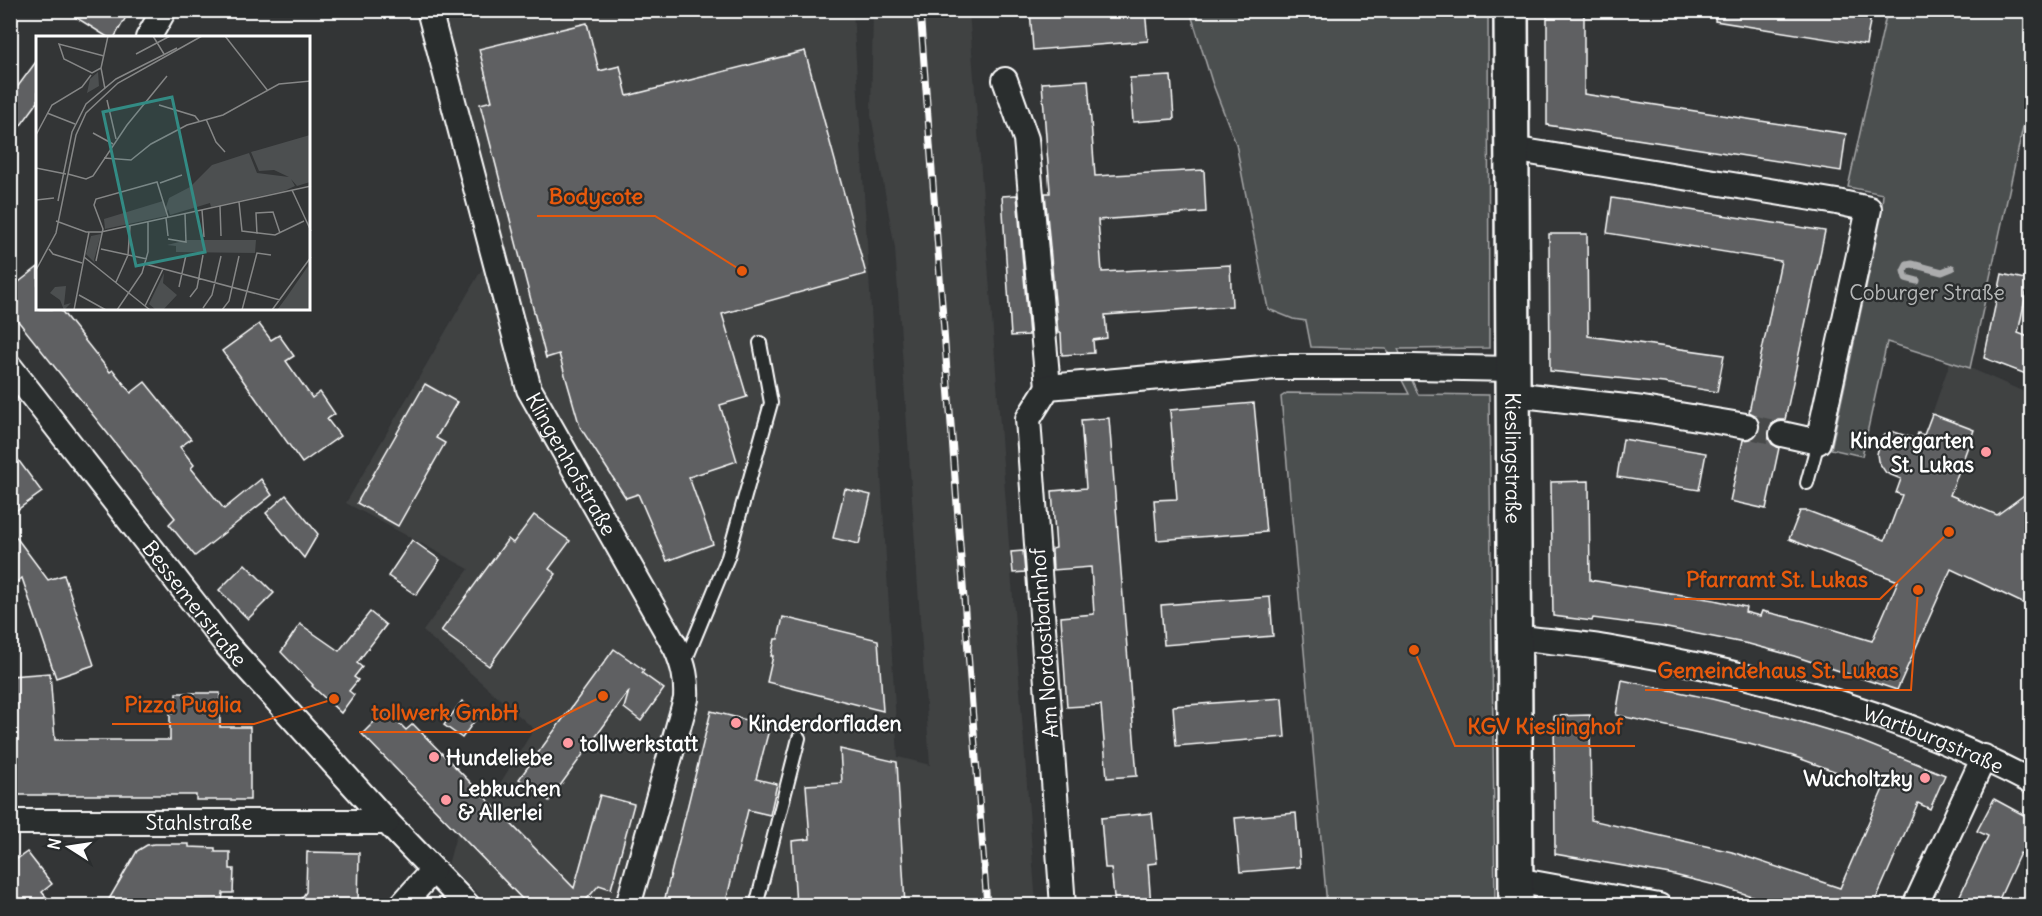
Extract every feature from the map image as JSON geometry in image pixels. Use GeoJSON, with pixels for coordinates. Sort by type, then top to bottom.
{"type":"FeatureCollection","features":[{"type":"Feature","properties":{"kind":"street"},"geometry":{"type":"LineString","coordinates":[[149,36],[164,10]]}},
{"type":"Feature","properties":{"kind":"street","name":"Klingenhofstraße"},"geometry":{"type":"LineString","coordinates":[[429,10],[529,389],[684,665],[687,684],[686,699],[628,906]]}},
{"type":"Feature","properties":{"kind":"street","name":"Kieslingstraße"},"geometry":{"type":"LineString","coordinates":[[1511,10],[1516,893]]}},
{"type":"Feature","properties":{"kind":"street"},"geometry":{"type":"LineString","coordinates":[[1005,80],[1026,139],[1048,387],[1274,367],[1423,367],[1513,381],[1643,409],[1746,426]]}},
{"type":"Feature","properties":{"kind":"street"},"geometry":{"type":"LineString","coordinates":[[1512,149],[1869,209],[1818,442],[1782,434]]}},
{"type":"Feature","properties":{"kind":"street","name":"Bessemerstraße"},"geometry":{"type":"LineString","coordinates":[[10,367],[226,644],[387,822],[468,906]]}},
{"type":"Feature","properties":{"kind":"street","name":"Am Nordostbahnhof"},"geometry":{"type":"LineString","coordinates":[[1048,387],[1028,419],[1063,906]]}},
{"type":"Feature","properties":{"kind":"street","name":"Wartburgstraße"},"geometry":{"type":"LineString","coordinates":[[1515,638],[1605,648],[1743,677],[1822,698],[1890,720],[1984,757],[2031,782]]}},
{"type":"Feature","properties":{"kind":"street"},"geometry":{"type":"LineString","coordinates":[[1915,906],[1984,757]]}},
{"type":"Feature","properties":{"kind":"street","name":"Stahlstraße"},"geometry":{"type":"LineString","coordinates":[[10,822],[387,822]]}},
{"type":"Feature","properties":{"kind":"street"},"geometry":{"type":"LineString","coordinates":[[401,906],[433,870]]}},
{"type":"Feature","properties":{"kind":"street"},"geometry":{"type":"LineString","coordinates":[[1516,893],[1659,906]]}},
{"type":"Feature","properties":{"kind":"lane"},"geometry":{"type":"LineString","coordinates":[[684,665],[728,557],[771,402],[760,343]]}},
{"type":"Feature","properties":{"kind":"lane"},"geometry":{"type":"LineString","coordinates":[[1808,483],[1818,442]]}},
{"type":"Feature","properties":{"kind":"lane"},"geometry":{"type":"LineString","coordinates":[[756,906],[798,738]]}},
{"type":"Feature","properties":{"kind":"shaded area"},"geometry":{"type":"Polygon","coordinates":[[[419,11],[853,11],[898,757],[930,765],[895,248],[871,115],[873,11],[969,11],[1036,905],[490,905],[448,865],[457,832],[489,801],[534,729],[423,631],[469,569],[346,503],[482,269],[419,11]]]}},
{"type":"Feature","properties":{"kind":"shaded area","name":"Kindergarten St. Lukas"},"geometry":{"type":"Polygon","coordinates":[[[1950,362],[1970,368],[2031,395],[2031,490],[1997,515],[1950,495],[1932,414],[1950,362]]]}},
{"type":"Feature","properties":{"kind":"green space"},"geometry":{"type":"Polygon","coordinates":[[[1190,11],[1488,11],[1489,348],[1398,349],[1418,394],[1489,395],[1495,905],[1327,905],[1281,397],[1287,393],[1409,394],[1386,349],[1311,347],[1306,321],[1293,319],[1268,309],[1236,144],[1212,82],[1190,11]]]}},
{"type":"Feature","properties":{"kind":"green space","name":"Coburger Straße"},"geometry":{"type":"Polygon","coordinates":[[[1887,11],[2031,11],[2031,91],[1970,368],[1887,342],[1862,456],[1831,449],[1881,218],[1883,194],[1848,187],[1887,11]]]}},
{"type":"Feature","properties":{"kind":"building"},"geometry":{"type":"Polygon","coordinates":[[[64,10],[130,10],[115,36],[106,36],[64,10]]]}},
{"type":"Feature","properties":{"kind":"building"},"geometry":{"type":"Polygon","coordinates":[[[1030,10],[1145,10],[1148,41],[1033,50],[1030,10]]]}},
{"type":"Feature","properties":{"kind":"building"},"geometry":{"type":"Polygon","coordinates":[[[1547,10],[1584,10],[1584,94],[1846,134],[1841,171],[1547,125],[1547,10]]]}},
{"type":"Feature","properties":{"kind":"building"},"geometry":{"type":"Polygon","coordinates":[[[1716,10],[1872,10],[1866,45],[1715,21],[1716,10]]]}},
{"type":"Feature","properties":{"kind":"building"},"geometry":{"type":"Polygon","coordinates":[[[587,23],[599,71],[620,66],[627,96],[805,51],[866,274],[722,314],[747,397],[720,405],[737,461],[689,477],[713,544],[667,561],[638,494],[626,498],[580,427],[559,354],[546,358],[480,104],[492,101],[479,49],[587,23]]]}},
{"type":"Feature","properties":{"kind":"building"},"geometry":{"type":"Polygon","coordinates":[[[36,62],[36,105],[10,140],[10,97],[36,62]]]}},
{"type":"Feature","properties":{"kind":"building"},"geometry":{"type":"Polygon","coordinates":[[[1171,76],[1174,119],[1133,122],[1130,78],[1171,76]]]}},
{"type":"Feature","properties":{"kind":"building"},"geometry":{"type":"Polygon","coordinates":[[[1088,80],[1095,176],[1204,170],[1206,212],[1098,220],[1102,272],[1230,265],[1232,306],[1105,315],[1107,338],[1093,340],[1094,353],[1062,355],[1045,193],[1050,193],[1050,191],[1042,83],[1088,80]]]}},
{"type":"Feature","properties":{"kind":"building"},"geometry":{"type":"Polygon","coordinates":[[[1017,195],[1029,335],[1011,336],[1002,196],[1017,195]]]}},
{"type":"Feature","properties":{"kind":"building"},"geometry":{"type":"Polygon","coordinates":[[[1612,198],[1825,231],[1785,420],[1778,420],[1768,431],[1772,444],[1779,448],[1766,509],[1730,501],[1743,440],[1752,439],[1760,429],[1759,420],[1749,412],[1781,261],[1607,233],[1612,198]]]}},
{"type":"Feature","properties":{"kind":"building"},"geometry":{"type":"Polygon","coordinates":[[[1549,234],[1587,234],[1588,336],[1724,355],[1717,392],[1664,383],[1550,371],[1549,234]]]}},
{"type":"Feature","properties":{"kind":"building"},"geometry":{"type":"Polygon","coordinates":[[[36,269],[36,310],[61,310],[110,372],[113,370],[131,393],[145,382],[191,439],[180,447],[194,465],[191,468],[224,509],[261,479],[272,495],[195,556],[169,524],[175,518],[10,311],[10,289],[36,269]]]}},
{"type":"Feature","properties":{"kind":"building"},"geometry":{"type":"Polygon","coordinates":[[[2002,274],[2029,280],[2018,333],[2031,338],[2031,376],[1984,358],[2002,274]]]}},
{"type":"Feature","properties":{"kind":"building"},"geometry":{"type":"Polygon","coordinates":[[[259,324],[271,340],[279,335],[294,356],[286,361],[312,398],[320,392],[335,414],[327,419],[340,436],[302,463],[222,351],[259,324]]]}},
{"type":"Feature","properties":{"kind":"building"},"geometry":{"type":"Polygon","coordinates":[[[425,384],[457,402],[436,438],[445,443],[398,526],[357,503],[425,384]]]}},
{"type":"Feature","properties":{"kind":"building"},"geometry":{"type":"Polygon","coordinates":[[[1254,403],[1266,532],[1157,540],[1154,500],[1177,499],[1170,410],[1254,403]]]}},
{"type":"Feature","properties":{"kind":"building"},"geometry":{"type":"Polygon","coordinates":[[[1932,414],[1974,430],[1950,495],[1997,515],[2031,490],[2031,607],[1951,569],[1897,690],[1794,656],[1749,644],[1662,627],[1593,618],[1592,621],[1553,616],[1551,482],[1589,481],[1590,580],[1714,600],[1746,607],[1745,612],[1760,616],[1762,611],[1872,641],[1898,581],[1789,539],[1800,511],[1808,511],[1885,540],[1902,495],[1896,493],[1901,479],[1886,473],[1878,461],[1880,442],[1889,432],[1916,439],[1918,433],[1924,435],[1932,414]]]}},
{"type":"Feature","properties":{"kind":"building"},"geometry":{"type":"Polygon","coordinates":[[[1109,418],[1137,776],[1107,778],[1101,705],[1067,707],[1061,617],[1094,614],[1091,567],[1053,570],[1052,549],[1056,548],[1052,491],[1086,488],[1081,420],[1109,418]]]}},
{"type":"Feature","properties":{"kind":"building"},"geometry":{"type":"Polygon","coordinates":[[[1623,439],[1706,453],[1699,490],[1617,477],[1623,439]]]}},
{"type":"Feature","properties":{"kind":"building"},"geometry":{"type":"Polygon","coordinates":[[[10,449],[42,492],[10,515],[10,449]]]}},
{"type":"Feature","properties":{"kind":"building"},"geometry":{"type":"Polygon","coordinates":[[[845,489],[871,495],[859,544],[833,538],[845,489]]]}},
{"type":"Feature","properties":{"kind":"building"},"geometry":{"type":"Polygon","coordinates":[[[286,495],[318,534],[304,558],[266,513],[286,495]]]}},
{"type":"Feature","properties":{"kind":"building"},"geometry":{"type":"Polygon","coordinates":[[[534,515],[570,541],[549,569],[556,574],[489,666],[441,631],[508,539],[513,543],[534,515]]]}},
{"type":"Feature","properties":{"kind":"building"},"geometry":{"type":"Polygon","coordinates":[[[10,529],[48,580],[64,575],[94,665],[56,678],[22,578],[10,587],[10,529]]]}},
{"type":"Feature","properties":{"kind":"building"},"geometry":{"type":"Polygon","coordinates":[[[412,540],[440,560],[416,595],[388,576],[412,540]]]}},
{"type":"Feature","properties":{"kind":"building"},"geometry":{"type":"Polygon","coordinates":[[[1023,551],[1025,572],[1013,573],[1011,552],[1023,551]]]}},
{"type":"Feature","properties":{"kind":"building"},"geometry":{"type":"Polygon","coordinates":[[[245,564],[274,593],[248,619],[219,590],[245,564]]]}},
{"type":"Feature","properties":{"kind":"building"},"geometry":{"type":"Polygon","coordinates":[[[1270,597],[1273,636],[1164,645],[1161,605],[1270,597]]]}},
{"type":"Feature","properties":{"kind":"building"},"geometry":{"type":"Polygon","coordinates":[[[370,612],[386,625],[357,663],[362,667],[354,677],[358,680],[349,691],[354,695],[341,713],[281,652],[300,624],[339,651],[370,612]]]}},
{"type":"Feature","properties":{"kind":"building"},"geometry":{"type":"Polygon","coordinates":[[[783,617],[878,640],[883,711],[767,682],[775,639],[778,639],[783,617]]]}},
{"type":"Feature","properties":{"kind":"building"},"geometry":{"type":"Polygon","coordinates":[[[614,649],[644,670],[642,673],[664,689],[641,721],[624,708],[629,691],[549,801],[519,779],[614,649]]]}},
{"type":"Feature","properties":{"kind":"building"},"geometry":{"type":"Polygon","coordinates":[[[50,673],[55,740],[170,740],[170,712],[176,712],[176,693],[220,693],[220,727],[250,727],[250,800],[196,800],[196,795],[10,795],[10,676],[50,673]]]}},
{"type":"Feature","properties":{"kind":"building"},"geometry":{"type":"Polygon","coordinates":[[[1622,680],[1781,716],[1848,736],[1945,775],[1930,809],[1918,803],[1873,906],[1783,906],[1723,887],[1670,874],[1555,854],[1554,716],[1590,715],[1591,820],[1732,852],[1840,888],[1883,789],[1793,756],[1616,715],[1622,680]]]}},
{"type":"Feature","properties":{"kind":"building"},"geometry":{"type":"Polygon","coordinates":[[[1282,698],[1285,737],[1176,746],[1173,706],[1282,698]]]}},
{"type":"Feature","properties":{"kind":"building"},"geometry":{"type":"Polygon","coordinates":[[[462,701],[479,715],[462,738],[444,725],[462,701]]]}},
{"type":"Feature","properties":{"kind":"building"},"geometry":{"type":"Polygon","coordinates":[[[386,710],[406,730],[413,724],[574,888],[600,795],[634,804],[611,889],[599,885],[586,900],[591,906],[529,906],[362,734],[386,710]]]}},
{"type":"Feature","properties":{"kind":"building"},"geometry":{"type":"Polygon","coordinates":[[[711,711],[770,726],[756,779],[777,784],[770,815],[748,810],[725,906],[663,906],[711,711]]]}},
{"type":"Feature","properties":{"kind":"building"},"geometry":{"type":"Polygon","coordinates":[[[840,749],[897,762],[905,906],[796,906],[792,841],[810,839],[806,785],[842,783],[840,749]]]}},
{"type":"Feature","properties":{"kind":"building"},"geometry":{"type":"Polygon","coordinates":[[[1994,799],[2031,819],[2031,860],[2020,853],[1996,906],[1955,906],[1988,836],[1977,831],[1994,799]]]}},
{"type":"Feature","properties":{"kind":"building"},"geometry":{"type":"Polygon","coordinates":[[[1152,813],[1157,863],[1148,864],[1151,906],[1115,906],[1111,868],[1105,868],[1101,818],[1152,813]]]}},
{"type":"Feature","properties":{"kind":"building"},"geometry":{"type":"Polygon","coordinates":[[[1296,813],[1300,867],[1240,872],[1235,818],[1296,813]]]}},
{"type":"Feature","properties":{"kind":"building"},"geometry":{"type":"Polygon","coordinates":[[[154,844],[189,844],[189,847],[215,848],[215,852],[230,852],[230,869],[234,869],[233,893],[223,893],[222,901],[172,900],[168,906],[105,906],[137,851],[154,844]]]}},
{"type":"Feature","properties":{"kind":"building"},"geometry":{"type":"Polygon","coordinates":[[[27,852],[52,884],[42,892],[54,906],[10,906],[10,864],[27,852]]]}},
{"type":"Feature","properties":{"kind":"building"},"geometry":{"type":"Polygon","coordinates":[[[307,852],[359,853],[358,906],[296,906],[306,892],[307,852]]]}},
{"type":"Feature","properties":{"kind":"waterway"},"geometry":{"type":"LineString","coordinates":[[1917,281],[1906,278],[1904,271],[1907,265],[1912,264],[1942,272],[1952,268]]}},
{"type":"Feature","properties":{"kind":"tunnel"},"geometry":{"type":"LineString","coordinates":[[1746,426],[1782,434]]}},
{"type":"Feature","properties":{"kind":"railway"},"geometry":{"type":"LineString","coordinates":[[920,10],[987,906]]}},
{"type":"Feature","properties":{"kind":"place","name":"Bodycote"},"geometry":{"type":"Point","coordinates":[742,271]}},
{"type":"Feature","properties":{"kind":"place","name":"Kindergarten St. Lukas"},"geometry":{"type":"Point","coordinates":[1986,452]}},
{"type":"Feature","properties":{"kind":"place","name":"Pfarramt St. Lukas"},"geometry":{"type":"Point","coordinates":[1949,532]}},
{"type":"Feature","properties":{"kind":"place","name":"Gemeindehaus St. Lukas"},"geometry":{"type":"Point","coordinates":[1918,590]}},
{"type":"Feature","properties":{"kind":"place","name":"KGV Kieslinghof"},"geometry":{"type":"Point","coordinates":[1414,650]}},
{"type":"Feature","properties":{"kind":"place","name":"tollwerk GmbH"},"geometry":{"type":"Point","coordinates":[603,696]}},
{"type":"Feature","properties":{"kind":"place","name":"Pizza Puglia"},"geometry":{"type":"Point","coordinates":[334,699]}},
{"type":"Feature","properties":{"kind":"place","name":"Kinderdorfladen"},"geometry":{"type":"Point","coordinates":[736,723]}},
{"type":"Feature","properties":{"kind":"place","name":"tollwerkstatt"},"geometry":{"type":"Point","coordinates":[568,743]}},
{"type":"Feature","properties":{"kind":"place","name":"Hundeliebe"},"geometry":{"type":"Point","coordinates":[434,757]}},
{"type":"Feature","properties":{"kind":"place","name":"Wucholtzky"},"geometry":{"type":"Point","coordinates":[1925,778]}},
{"type":"Feature","properties":{"kind":"place","name":"Lebkuchen & Allerlei"},"geometry":{"type":"Point","coordinates":[446,800]}}]}
